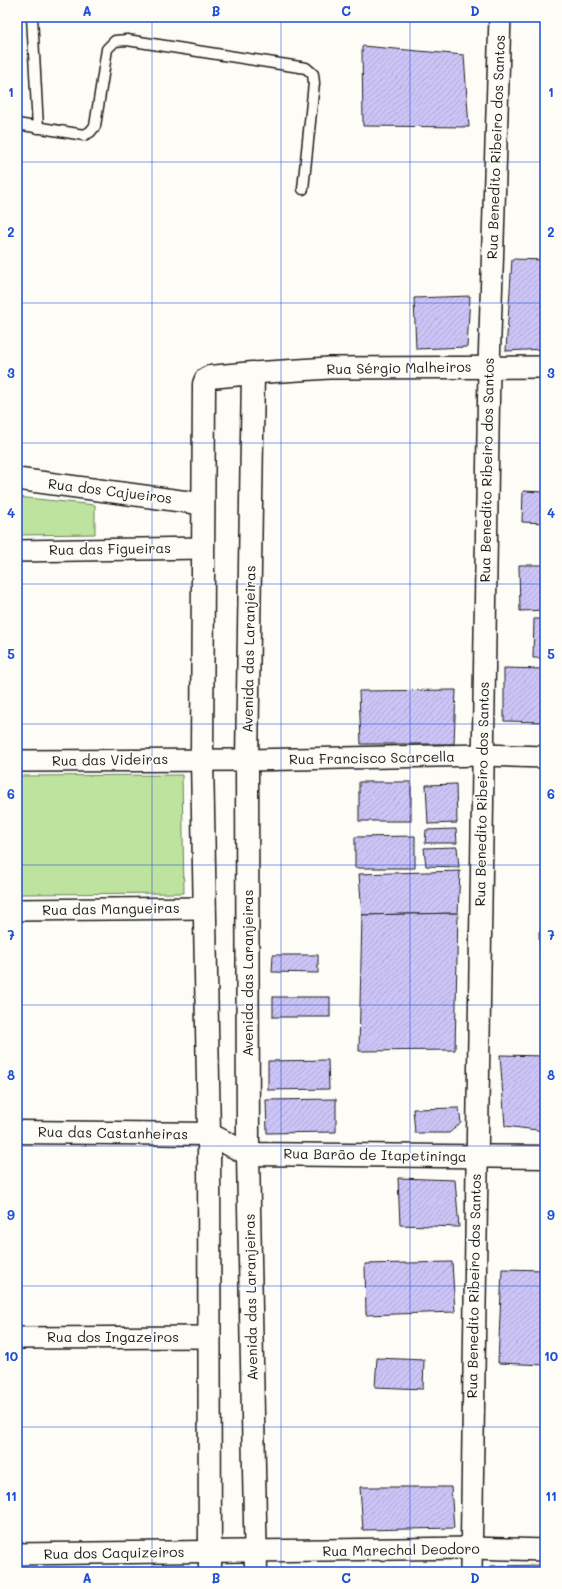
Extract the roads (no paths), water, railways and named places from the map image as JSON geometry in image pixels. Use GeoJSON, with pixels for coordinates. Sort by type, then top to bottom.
{"type":"FeatureCollection","features":[{"type":"Feature","properties":{"kind":"street","name":"Rua Benedito Ribeiro dos Santos"},"geometry":{"type":"LineString","coordinates":[[471,1572],[476,1156],[489,367],[500,17]]}},
{"type":"Feature","properties":{"kind":"street","name":"Rua Sérgio Malheiros"},"geometry":{"type":"LineString","coordinates":[[253,374],[329,368],[545,368]]}},
{"type":"Feature","properties":{"kind":"street"},"geometry":{"type":"LineString","coordinates":[[210,1562],[209,1134],[202,759],[204,384],[206,379],[210,377],[253,374]]}},
{"type":"Feature","properties":{"kind":"street","name":"Avenida das Laranjeiras"},"geometry":{"type":"LineString","coordinates":[[253,374],[247,760],[248,1154],[256,1562]]}},
{"type":"Feature","properties":{"kind":"street","name":"Rua dos Cajueiros"},"geometry":{"type":"LineString","coordinates":[[17,479],[203,504]]}},
{"type":"Feature","properties":{"kind":"street","name":"Rua das Figueiras"},"geometry":{"type":"LineString","coordinates":[[17,551],[203,548]]}},
{"type":"Feature","properties":{"kind":"street","name":"Rua Francisco Scarcella"},"geometry":{"type":"LineString","coordinates":[[202,759],[247,760],[483,755],[545,756]]}},
{"type":"Feature","properties":{"kind":"street","name":"Rua das Videiras"},"geometry":{"type":"LineString","coordinates":[[17,761],[202,759]]}},
{"type":"Feature","properties":{"kind":"street","name":"Rua das Mangueiras"},"geometry":{"type":"LineString","coordinates":[[17,910],[205,908]]}},
{"type":"Feature","properties":{"kind":"street","name":"Rua das Castanheiras"},"geometry":{"type":"LineString","coordinates":[[17,1132],[209,1134]]}},
{"type":"Feature","properties":{"kind":"street","name":"Rua Barão de Itapetininga"},"geometry":{"type":"LineString","coordinates":[[209,1134],[248,1154],[545,1156]]}},
{"type":"Feature","properties":{"kind":"street","name":"Rua dos Ingazeiros"},"geometry":{"type":"LineString","coordinates":[[17,1338],[210,1337]]}},
{"type":"Feature","properties":{"kind":"street","name":"Rua Marechal Deodoro"},"geometry":{"type":"LineString","coordinates":[[210,1562],[256,1562],[471,1548],[545,1550]]}},
{"type":"Feature","properties":{"kind":"street","name":"Rua dos Caquizeiros"},"geometry":{"type":"LineString","coordinates":[[17,1554],[210,1562]]}},
{"type":"Feature","properties":{"kind":"lane"},"geometry":{"type":"LineString","coordinates":[[32,17],[38,128]]}},
{"type":"Feature","properties":{"kind":"lane"},"geometry":{"type":"LineString","coordinates":[[17,124],[84,135],[90,132],[95,126],[107,49],[115,41],[127,40],[306,68],[313,74],[314,83],[303,189]]}}]}
